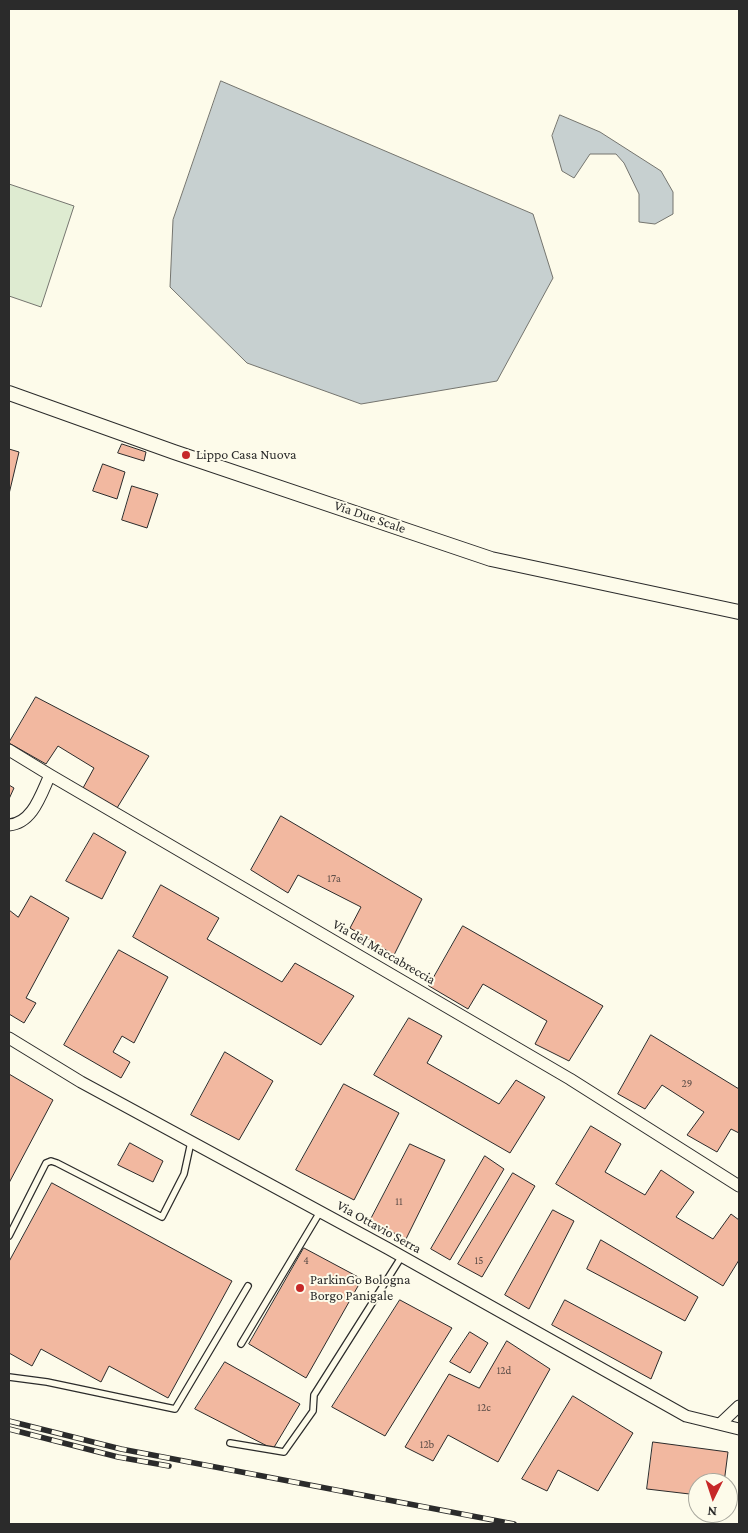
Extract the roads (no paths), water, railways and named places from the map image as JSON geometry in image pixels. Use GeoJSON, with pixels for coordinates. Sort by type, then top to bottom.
{"type":"FeatureCollection","features":[{"type":"Feature","properties":{"kind":"street","name":"Via Due Scale"},"geometry":{"type":"LineString","coordinates":[[9,393],[174,452],[492,559],[739,612]]}},
{"type":"Feature","properties":{"kind":"street","name":"Via del Maccabreccia"},"geometry":{"type":"LineString","coordinates":[[9,750],[50,776],[570,1079],[739,1186]]}},
{"type":"Feature","properties":{"kind":"street"},"geometry":{"type":"LineString","coordinates":[[9,825],[22,820],[35,808],[50,776]]}},
{"type":"Feature","properties":{"kind":"street","name":"Via Ottavio Serra"},"geometry":{"type":"LineString","coordinates":[[9,1038],[81,1082],[402,1256],[686,1416],[739,1429]]}},
{"type":"Feature","properties":{"kind":"street"},"geometry":{"type":"LineString","coordinates":[[720,1424],[739,1406]]}},
{"type":"Feature","properties":{"kind":"lane"},"geometry":{"type":"LineString","coordinates":[[9,1236],[46,1163],[51,1161],[162,1217],[184,1174],[191,1142]]}},
{"type":"Feature","properties":{"kind":"lane"},"geometry":{"type":"LineString","coordinates":[[241,1344],[320,1212]]}},
{"type":"Feature","properties":{"kind":"lane"},"geometry":{"type":"LineString","coordinates":[[230,1443],[284,1452],[313,1411],[314,1395],[402,1256]]}},
{"type":"Feature","properties":{"kind":"lane"},"geometry":{"type":"LineString","coordinates":[[9,1377],[47,1382],[175,1409],[248,1286]]}},
{"type":"Feature","properties":{"kind":"railway"},"geometry":{"type":"LineString","coordinates":[[9,1421],[121,1449],[514,1524]]}},
{"type":"Feature","properties":{"kind":"railway"},"geometry":{"type":"LineString","coordinates":[[9,1429],[118,1457],[169,1466]]}},
{"type":"Feature","properties":{"kind":"place","name":"Lippo Casa Nuova"},"geometry":{"type":"Point","coordinates":[186,455]}},
{"type":"Feature","properties":{"kind":"place","name":"ParkinGo Bologna Borgo Panigale"},"geometry":{"type":"Point","coordinates":[300,1288]}}]}
